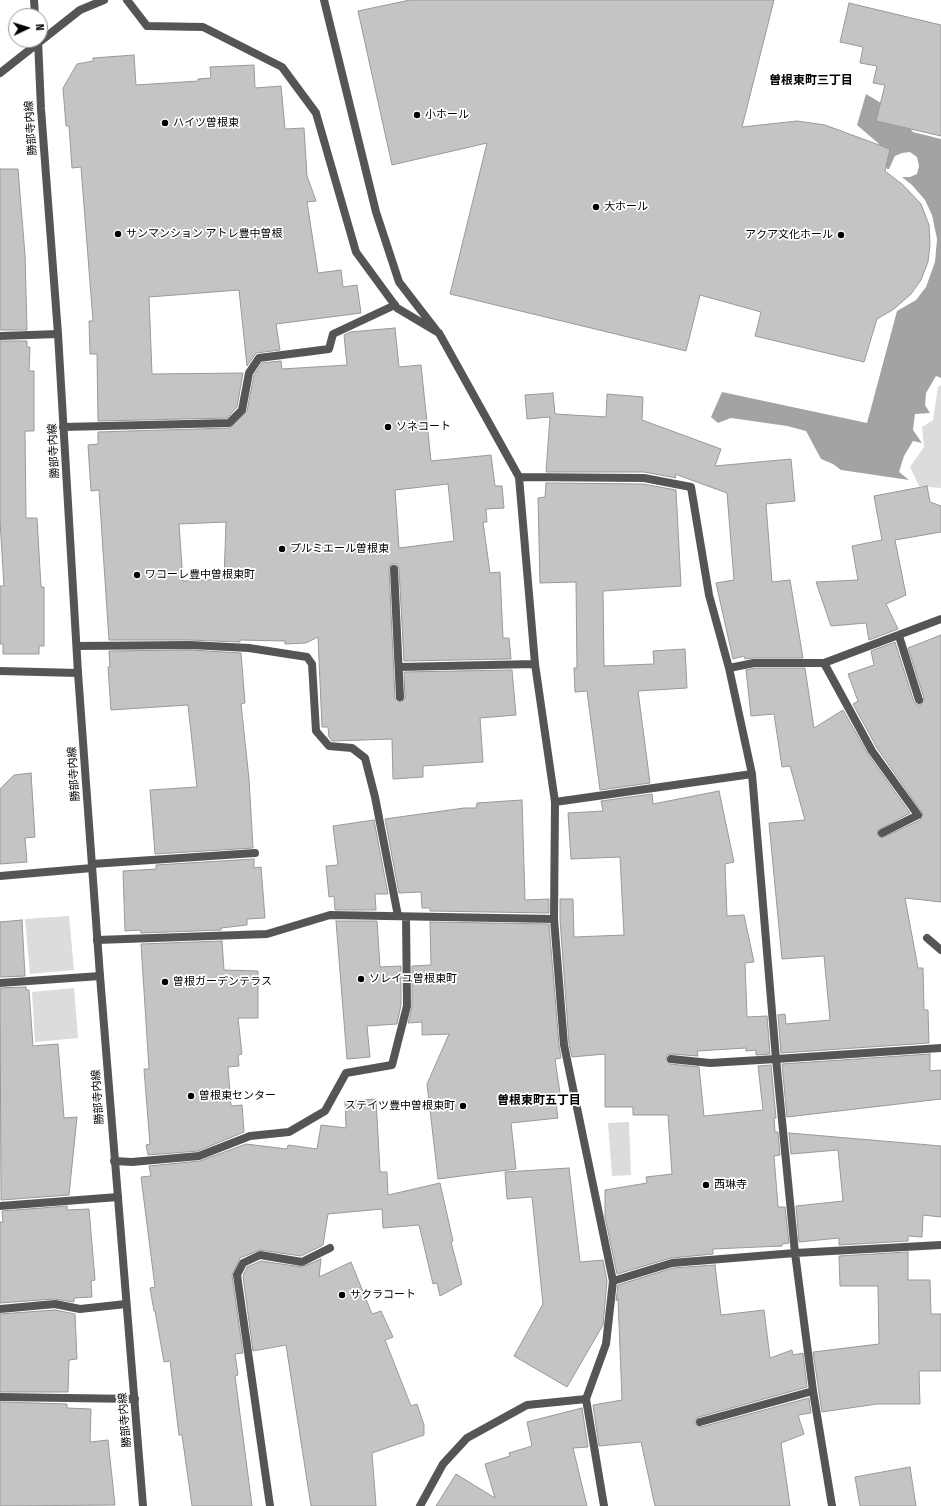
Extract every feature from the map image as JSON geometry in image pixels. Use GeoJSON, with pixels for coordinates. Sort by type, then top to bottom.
{"type":"FeatureCollection","features":[{"type":"Feature","properties":{"kind":"street"},"geometry":{"type":"LineString","coordinates":[[48,34],[80,10],[104,0]]}},
{"type":"Feature","properties":{"kind":"street"},"geometry":{"type":"LineString","coordinates":[[127,0],[147,26],[204,27],[282,67],[316,113],[356,252],[397,308],[439,333]]}},
{"type":"Feature","properties":{"kind":"street"},"geometry":{"type":"LineString","coordinates":[[324,0],[376,212],[399,282],[439,333],[519,477],[535,664],[555,802],[554,919],[564,1046],[613,1281],[606,1344],[586,1399],[604,1506]]}},
{"type":"Feature","properties":{"kind":"street"},"geometry":{"type":"LineString","coordinates":[[0,73],[30,48]]}},
{"type":"Feature","properties":{"kind":"street","name":"勝部寺内線"},"geometry":{"type":"LineString","coordinates":[[38,48],[40,109],[58,334],[78,673],[97,940],[143,1506]]}},
{"type":"Feature","properties":{"kind":"street"},"geometry":{"type":"LineString","coordinates":[[63,427],[229,423],[242,410],[249,373],[259,358],[329,349],[333,334],[395,305]]}},
{"type":"Feature","properties":{"kind":"street"},"geometry":{"type":"LineString","coordinates":[[0,336],[58,334]]}},
{"type":"Feature","properties":{"kind":"street"},"geometry":{"type":"LineString","coordinates":[[519,477],[644,478],[691,487],[709,595],[729,668],[752,774],[776,1059],[795,1253],[813,1391],[832,1506]]}},
{"type":"Feature","properties":{"kind":"street"},"geometry":{"type":"LineString","coordinates":[[394,569],[400,697]]}},
{"type":"Feature","properties":{"kind":"street"},"geometry":{"type":"LineString","coordinates":[[729,668],[754,662],[824,663],[941,619]]}},
{"type":"Feature","properties":{"kind":"street"},"geometry":{"type":"LineString","coordinates":[[899,636],[919,700]]}},
{"type":"Feature","properties":{"kind":"street"},"geometry":{"type":"LineString","coordinates":[[77,646],[190,645],[249,648],[307,657],[312,664],[316,731],[329,746],[352,748],[365,758],[402,916],[407,1006],[392,1065],[346,1073],[325,1111],[289,1132],[250,1136],[199,1156],[132,1162],[114,1161]]}},
{"type":"Feature","properties":{"kind":"street"},"geometry":{"type":"LineString","coordinates":[[824,663],[872,751],[918,814],[882,833]]}},
{"type":"Feature","properties":{"kind":"street"},"geometry":{"type":"LineString","coordinates":[[399,667],[535,664]]}},
{"type":"Feature","properties":{"kind":"street"},"geometry":{"type":"LineString","coordinates":[[0,671],[78,673]]}},
{"type":"Feature","properties":{"kind":"street"},"geometry":{"type":"LineString","coordinates":[[555,802],[752,774]]}},
{"type":"Feature","properties":{"kind":"street"},"geometry":{"type":"LineString","coordinates":[[0,876],[92,866],[255,854]]}},
{"type":"Feature","properties":{"kind":"street"},"geometry":{"type":"LineString","coordinates":[[97,940],[267,934],[330,915],[554,919]]}},
{"type":"Feature","properties":{"kind":"street"},"geometry":{"type":"LineString","coordinates":[[927,938],[941,950]]}},
{"type":"Feature","properties":{"kind":"street"},"geometry":{"type":"LineString","coordinates":[[0,983],[100,976]]}},
{"type":"Feature","properties":{"kind":"street"},"geometry":{"type":"LineString","coordinates":[[671,1059],[710,1063],[941,1048]]}},
{"type":"Feature","properties":{"kind":"street"},"geometry":{"type":"LineString","coordinates":[[0,1206],[118,1197]]}},
{"type":"Feature","properties":{"kind":"street"},"geometry":{"type":"LineString","coordinates":[[613,1281],[672,1263],[795,1253],[941,1245]]}},
{"type":"Feature","properties":{"kind":"street"},"geometry":{"type":"LineString","coordinates":[[270,1506],[237,1275],[243,1264],[260,1255],[302,1262],[330,1248]]}},
{"type":"Feature","properties":{"kind":"street"},"geometry":{"type":"LineString","coordinates":[[0,1309],[55,1304],[80,1309],[126,1304]]}},
{"type":"Feature","properties":{"kind":"street"},"geometry":{"type":"LineString","coordinates":[[700,1422],[813,1391]]}},
{"type":"Feature","properties":{"kind":"street"},"geometry":{"type":"LineString","coordinates":[[0,1397],[135,1399]]}},
{"type":"Feature","properties":{"kind":"street"},"geometry":{"type":"LineString","coordinates":[[420,1506],[443,1464],[467,1438],[527,1405],[586,1399]]}},
{"type":"Feature","properties":{"kind":"shaded area"},"geometry":{"type":"Polygon","coordinates":[[[866,94],[894,111],[913,132],[941,139],[941,378],[936,376],[926,393],[925,405],[930,413],[915,414],[913,430],[922,443],[913,441],[904,456],[899,472],[909,480],[841,470],[833,464],[821,459],[806,431],[787,426],[731,418],[718,423],[711,417],[722,392],[867,423],[897,311],[916,300],[926,287],[935,262],[937,239],[932,215],[925,200],[912,185],[902,177],[910,177],[917,174],[919,166],[917,157],[910,152],[902,153],[895,156],[889,169],[887,169],[879,144],[857,125],[866,94]]]}},
{"type":"Feature","properties":{"kind":"shaded area"},"geometry":{"type":"Polygon","coordinates":[[[941,385],[941,488],[919,486],[910,467],[924,447],[922,427],[933,420],[938,387],[941,385]]]}},
{"type":"Feature","properties":{"kind":"shaded area"},"geometry":{"type":"Polygon","coordinates":[[[69,916],[74,970],[30,974],[25,919],[69,916]]]}},
{"type":"Feature","properties":{"kind":"shaded area"},"geometry":{"type":"Polygon","coordinates":[[[74,988],[78,1038],[35,1042],[32,992],[74,988]]]}},
{"type":"Feature","properties":{"kind":"shaded area"},"geometry":{"type":"Polygon","coordinates":[[[629,1122],[631,1175],[612,1176],[608,1123],[629,1122]]]}},
{"type":"Feature","properties":{"kind":"building"},"geometry":{"type":"Polygon","coordinates":[[[410,0],[774,0],[742,127],[797,121],[825,125],[890,149],[885,171],[903,185],[921,204],[929,225],[930,244],[928,262],[921,280],[911,294],[894,309],[877,319],[864,362],[755,336],[761,312],[700,295],[686,351],[450,294],[487,143],[392,165],[358,11],[410,0]]]}},
{"type":"Feature","properties":{"kind":"building"},"geometry":{"type":"Polygon","coordinates":[[[849,3],[941,25],[941,136],[876,121],[885,85],[873,83],[877,66],[860,63],[863,47],[840,42],[849,3]]]}},
{"type":"Feature","properties":{"kind":"building"},"geometry":{"type":"Polygon","coordinates":[[[134,55],[136,85],[198,81],[198,79],[211,78],[210,67],[254,65],[255,88],[281,86],[285,129],[304,128],[307,176],[316,201],[307,202],[318,273],[341,270],[343,287],[357,285],[361,313],[276,324],[280,350],[256,353],[247,366],[239,290],[149,297],[152,374],[243,373],[237,407],[227,418],[98,421],[97,354],[90,354],[89,321],[93,321],[81,167],[72,168],[69,126],[66,126],[63,88],[77,64],[93,61],[93,58],[134,55]]]}},
{"type":"Feature","properties":{"kind":"building"},"geometry":{"type":"Polygon","coordinates":[[[0,169],[18,169],[25,255],[27,330],[0,330],[0,169]]]}},
{"type":"Feature","properties":{"kind":"building"},"geometry":{"type":"Polygon","coordinates":[[[395,328],[399,367],[421,365],[431,461],[491,455],[495,486],[502,486],[504,508],[486,509],[487,522],[483,522],[490,573],[500,572],[503,638],[509,638],[511,659],[404,661],[399,569],[397,564],[391,564],[389,569],[395,698],[400,702],[405,699],[404,672],[512,670],[516,715],[480,718],[483,762],[423,766],[423,777],[393,779],[392,739],[332,741],[329,737],[328,727],[322,727],[318,637],[306,643],[285,644],[285,641],[240,640],[240,642],[190,640],[109,640],[99,490],[91,491],[88,445],[98,444],[98,432],[230,428],[247,411],[254,375],[262,363],[281,361],[282,369],[347,365],[344,335],[350,332],[395,328]],[[448,484],[395,490],[399,548],[454,541],[448,484]],[[226,522],[179,524],[183,581],[224,579],[226,522]]]}},
{"type":"Feature","properties":{"kind":"building"},"geometry":{"type":"Polygon","coordinates":[[[0,341],[27,341],[27,347],[30,347],[29,371],[34,371],[34,431],[25,431],[26,518],[37,518],[41,587],[44,587],[44,646],[39,646],[39,654],[3,654],[3,644],[0,644],[0,586],[4,586],[0,521],[0,341]]]}},
{"type":"Feature","properties":{"kind":"building"},"geometry":{"type":"Polygon","coordinates":[[[553,393],[555,414],[606,417],[607,394],[643,397],[642,420],[721,449],[715,466],[791,459],[795,501],[766,504],[772,582],[790,580],[803,658],[745,659],[744,656],[733,659],[716,583],[734,580],[727,493],[675,474],[676,478],[644,472],[546,472],[550,417],[527,419],[525,395],[553,393]]]}},
{"type":"Feature","properties":{"kind":"building"},"geometry":{"type":"Polygon","coordinates":[[[546,483],[643,484],[676,490],[681,586],[603,591],[604,666],[654,664],[653,651],[685,649],[687,688],[638,691],[650,783],[600,790],[587,691],[575,692],[574,668],[577,668],[576,582],[540,583],[538,498],[545,497],[546,483]]]}},
{"type":"Feature","properties":{"kind":"building"},"geometry":{"type":"Polygon","coordinates":[[[927,486],[930,502],[941,506],[941,532],[895,540],[906,595],[886,604],[898,629],[869,640],[866,623],[831,626],[816,582],[858,580],[852,546],[882,540],[874,496],[927,486]]]}},
{"type":"Feature","properties":{"kind":"building"},"geometry":{"type":"Polygon","coordinates":[[[941,635],[941,902],[905,898],[918,968],[923,968],[924,1010],[928,1010],[929,1043],[781,1053],[778,1015],[785,1014],[786,1024],[830,1020],[824,956],[782,959],[769,823],[805,820],[790,766],[782,767],[774,714],[751,716],[746,670],[755,668],[805,668],[814,728],[843,710],[868,754],[910,813],[878,830],[877,835],[882,838],[920,820],[923,814],[877,748],[853,704],[858,701],[848,674],[874,665],[871,651],[895,642],[914,702],[917,705],[921,705],[924,698],[908,648],[941,635]]]}},
{"type":"Feature","properties":{"kind":"building"},"geometry":{"type":"Polygon","coordinates":[[[190,650],[241,653],[245,703],[241,704],[249,779],[253,848],[155,854],[150,790],[197,787],[188,705],[111,710],[108,667],[110,667],[109,651],[190,650]]]}},
{"type":"Feature","properties":{"kind":"building"},"geometry":{"type":"Polygon","coordinates":[[[31,773],[35,837],[25,838],[27,862],[0,864],[0,789],[14,775],[31,773]]]}},
{"type":"Feature","properties":{"kind":"building"},"geometry":{"type":"Polygon","coordinates":[[[719,791],[734,862],[725,864],[727,916],[744,915],[754,962],[745,963],[747,1017],[767,1016],[770,1054],[756,1055],[756,1050],[746,1051],[746,1048],[697,1051],[698,1056],[671,1054],[667,1055],[666,1059],[670,1064],[699,1067],[704,1116],[763,1110],[758,1066],[771,1065],[776,1118],[774,1118],[775,1132],[778,1132],[780,1155],[774,1156],[778,1207],[785,1207],[789,1243],[782,1244],[782,1246],[713,1249],[713,1254],[671,1258],[617,1274],[605,1217],[605,1190],[647,1183],[646,1177],[672,1174],[668,1115],[633,1115],[633,1107],[605,1107],[605,1054],[572,1057],[569,1044],[560,919],[560,899],[573,899],[574,937],[624,935],[620,857],[571,859],[568,813],[603,811],[601,801],[652,794],[653,804],[719,791]]]}},
{"type":"Feature","properties":{"kind":"building"},"geometry":{"type":"Polygon","coordinates":[[[522,800],[525,900],[549,899],[549,913],[430,911],[430,908],[422,908],[421,892],[399,893],[385,819],[464,808],[476,808],[477,803],[522,800]]]}},
{"type":"Feature","properties":{"kind":"building"},"geometry":{"type":"Polygon","coordinates":[[[374,820],[388,894],[375,894],[376,910],[335,910],[334,896],[329,897],[326,866],[338,865],[333,826],[374,820]]]}},
{"type":"Feature","properties":{"kind":"building"},"geometry":{"type":"Polygon","coordinates":[[[254,859],[254,868],[261,867],[265,918],[247,919],[247,925],[221,928],[221,930],[141,933],[140,930],[125,931],[123,871],[156,869],[156,865],[254,859]]]}},
{"type":"Feature","properties":{"kind":"building"},"geometry":{"type":"Polygon","coordinates":[[[22,920],[25,976],[0,977],[0,922],[22,920]]]}},
{"type":"Feature","properties":{"kind":"building","name":"ソレイユ曽根東町"},"geometry":{"type":"Polygon","coordinates":[[[336,921],[377,921],[380,967],[401,966],[401,1005],[397,1024],[367,1026],[370,1057],[347,1059],[336,921]]]}},
{"type":"Feature","properties":{"kind":"building"},"geometry":{"type":"Polygon","coordinates":[[[430,922],[549,924],[561,1058],[555,1059],[560,1093],[555,1094],[558,1118],[511,1123],[516,1169],[438,1179],[427,1084],[449,1034],[422,1035],[422,1022],[408,1023],[412,1006],[412,966],[431,965],[430,922]]]}},
{"type":"Feature","properties":{"kind":"building"},"geometry":{"type":"Polygon","coordinates":[[[222,941],[224,970],[258,971],[258,1018],[238,1018],[242,1054],[238,1055],[239,1066],[228,1067],[231,1106],[242,1105],[244,1132],[198,1151],[148,1155],[146,1145],[150,1144],[144,1069],[149,1069],[141,944],[222,941]]]}},
{"type":"Feature","properties":{"kind":"building"},"geometry":{"type":"Polygon","coordinates":[[[26,987],[26,990],[29,990],[33,1046],[58,1044],[64,1118],[77,1117],[69,1195],[1,1200],[0,988],[26,987]]]}},
{"type":"Feature","properties":{"kind":"building"},"geometry":{"type":"Polygon","coordinates":[[[930,1054],[930,1071],[941,1070],[941,1099],[787,1117],[782,1064],[930,1054]]]}},
{"type":"Feature","properties":{"kind":"building"},"geometry":{"type":"Polygon","coordinates":[[[376,1099],[380,1172],[387,1172],[388,1195],[440,1183],[453,1241],[451,1242],[462,1284],[440,1296],[437,1283],[433,1284],[419,1225],[383,1228],[382,1209],[328,1214],[323,1245],[301,1256],[260,1250],[240,1258],[232,1275],[243,1353],[235,1354],[238,1375],[235,1376],[252,1506],[192,1506],[182,1435],[179,1435],[170,1361],[164,1362],[150,1288],[155,1287],[141,1177],[151,1176],[149,1166],[200,1161],[246,1144],[287,1149],[288,1145],[317,1149],[321,1125],[346,1128],[345,1101],[376,1099]]]}},
{"type":"Feature","properties":{"kind":"building"},"geometry":{"type":"Polygon","coordinates":[[[789,1133],[941,1146],[941,1217],[923,1215],[922,1237],[908,1236],[908,1241],[839,1245],[839,1238],[799,1242],[796,1206],[843,1201],[838,1150],[791,1154],[789,1133]]]}},
{"type":"Feature","properties":{"kind":"building"},"geometry":{"type":"Polygon","coordinates":[[[569,1168],[580,1262],[603,1260],[607,1281],[603,1325],[567,1387],[514,1356],[543,1304],[532,1197],[507,1199],[505,1172],[569,1168]]]}},
{"type":"Feature","properties":{"kind":"building"},"geometry":{"type":"Polygon","coordinates":[[[67,1206],[67,1210],[89,1209],[95,1280],[91,1281],[92,1297],[74,1298],[74,1302],[54,1299],[0,1303],[0,1222],[3,1222],[2,1211],[67,1206]]]}},
{"type":"Feature","properties":{"kind":"building"},"geometry":{"type":"Polygon","coordinates":[[[908,1252],[908,1280],[930,1280],[931,1314],[941,1314],[941,1371],[919,1371],[920,1404],[877,1404],[822,1412],[813,1352],[879,1344],[878,1286],[840,1286],[839,1256],[908,1252]]]}},
{"type":"Feature","properties":{"kind":"building"},"geometry":{"type":"Polygon","coordinates":[[[321,1259],[319,1277],[351,1262],[372,1314],[381,1311],[393,1337],[385,1340],[411,1406],[417,1404],[424,1425],[424,1435],[372,1453],[376,1506],[311,1506],[286,1345],[253,1351],[243,1276],[247,1267],[261,1261],[302,1267],[321,1259]]]}},
{"type":"Feature","properties":{"kind":"building"},"geometry":{"type":"Polygon","coordinates":[[[715,1265],[721,1315],[764,1310],[770,1358],[792,1350],[793,1355],[803,1353],[807,1387],[699,1417],[695,1420],[695,1424],[701,1427],[809,1398],[811,1413],[798,1415],[804,1434],[781,1443],[790,1506],[655,1506],[641,1442],[599,1446],[593,1405],[622,1400],[618,1298],[616,1301],[618,1285],[673,1268],[715,1265]]]}},
{"type":"Feature","properties":{"kind":"building"},"geometry":{"type":"Polygon","coordinates":[[[55,1310],[75,1314],[77,1359],[69,1360],[68,1392],[0,1392],[0,1314],[55,1310]]]}},
{"type":"Feature","properties":{"kind":"building"},"geometry":{"type":"Polygon","coordinates":[[[0,1402],[67,1404],[67,1408],[91,1409],[90,1442],[108,1440],[115,1505],[0,1506],[0,1402]]]}},
{"type":"Feature","properties":{"kind":"building"},"geometry":{"type":"Polygon","coordinates":[[[582,1408],[588,1447],[573,1448],[587,1506],[436,1506],[456,1474],[495,1498],[485,1464],[510,1456],[509,1453],[532,1446],[527,1422],[582,1408]]]}},
{"type":"Feature","properties":{"kind":"building"},"geometry":{"type":"Polygon","coordinates":[[[910,1467],[916,1506],[860,1506],[855,1477],[910,1467]]]}},
{"type":"Feature","properties":{"kind":"place","name":"小ホール"},"geometry":{"type":"Point","coordinates":[417,115]}},
{"type":"Feature","properties":{"kind":"place","name":"ハイツ曽根東"},"geometry":{"type":"Point","coordinates":[165,123]}},
{"type":"Feature","properties":{"kind":"place","name":"大ホール"},"geometry":{"type":"Point","coordinates":[596,207]}},
{"type":"Feature","properties":{"kind":"place","name":"サンマンション アトレ豊中曽根"},"geometry":{"type":"Point","coordinates":[118,234]}},
{"type":"Feature","properties":{"kind":"place","name":"アクア文化ホール"},"geometry":{"type":"Point","coordinates":[841,235]}},
{"type":"Feature","properties":{"kind":"place","name":"ソネコート"},"geometry":{"type":"Point","coordinates":[388,427]}},
{"type":"Feature","properties":{"kind":"place","name":"プルミエール曽根東"},"geometry":{"type":"Point","coordinates":[282,549]}},
{"type":"Feature","properties":{"kind":"place","name":"ワコーレ豊中曽根東町"},"geometry":{"type":"Point","coordinates":[137,575]}},
{"type":"Feature","properties":{"kind":"place","name":"ソレイユ曽根東町"},"geometry":{"type":"Point","coordinates":[361,979]}},
{"type":"Feature","properties":{"kind":"place","name":"曽根ガーデンテラス"},"geometry":{"type":"Point","coordinates":[165,982]}},
{"type":"Feature","properties":{"kind":"place","name":"曽根東センター"},"geometry":{"type":"Point","coordinates":[191,1096]}},
{"type":"Feature","properties":{"kind":"place","name":"ステイツ豊中曽根東町"},"geometry":{"type":"Point","coordinates":[463,1106]}},
{"type":"Feature","properties":{"kind":"place","name":"西琳寺"},"geometry":{"type":"Point","coordinates":[706,1185]}},
{"type":"Feature","properties":{"kind":"place","name":"サクラコート"},"geometry":{"type":"Point","coordinates":[342,1295]}},
{"type":"Feature","properties":{"kind":"district","name":"曽根東町三丁目"},"geometry":{"type":"Point","coordinates":[811,81]}},
{"type":"Feature","properties":{"kind":"district","name":"曽根東町五丁目"},"geometry":{"type":"Point","coordinates":[539,1101]}}]}
